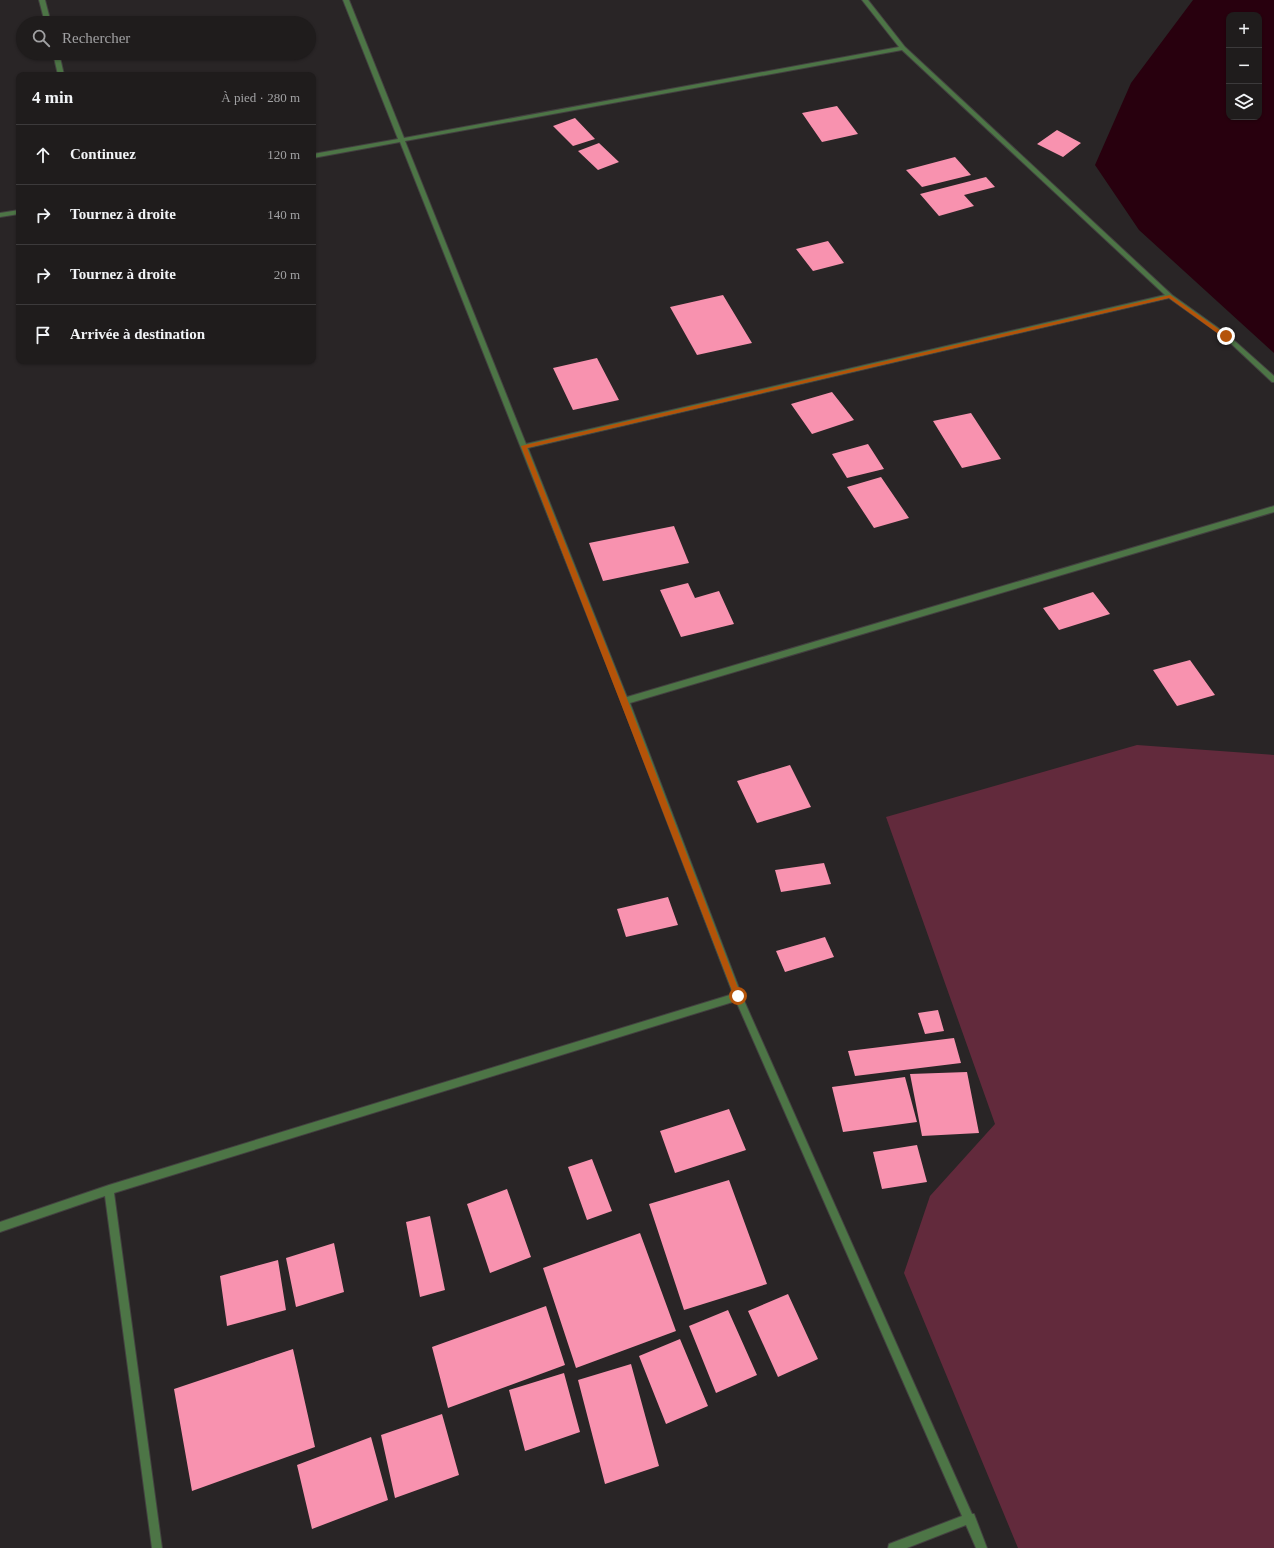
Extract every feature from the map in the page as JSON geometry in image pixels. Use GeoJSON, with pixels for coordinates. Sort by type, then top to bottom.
{"type":"FeatureCollection","features":[{"type":"Feature","properties":{"kind":"street"},"geometry":{"type":"LineString","coordinates":[[42,0],[46,16]]}},
{"type":"Feature","properties":{"kind":"street"},"geometry":{"type":"LineString","coordinates":[[346,0],[624,701],[738,996],[982,1548]]}},
{"type":"Feature","properties":{"kind":"street"},"geometry":{"type":"LineString","coordinates":[[865,0],[903,48],[1170,296],[1226,336],[1274,380]]}},
{"type":"Feature","properties":{"kind":"street"},"geometry":{"type":"LineString","coordinates":[[316,155],[903,48]]}},
{"type":"Feature","properties":{"kind":"street"},"geometry":{"type":"LineString","coordinates":[[58,60],[60,72]]}},
{"type":"Feature","properties":{"kind":"street"},"geometry":{"type":"LineString","coordinates":[[0,215],[16,212]]}},
{"type":"Feature","properties":{"kind":"street"},"geometry":{"type":"LineString","coordinates":[[523,447],[1170,296]]}},
{"type":"Feature","properties":{"kind":"street"},"geometry":{"type":"LineString","coordinates":[[624,701],[1274,509]]}},
{"type":"Feature","properties":{"kind":"street"},"geometry":{"type":"LineString","coordinates":[[0,1227],[109,1190],[738,996]]}},
{"type":"Feature","properties":{"kind":"street"},"geometry":{"type":"LineString","coordinates":[[109,1190],[158,1548]]}},
{"type":"Feature","properties":{"kind":"street"},"geometry":{"type":"LineString","coordinates":[[893,1548],[970,1518]]}},
{"type":"Feature","properties":{"kind":"shaded area"},"geometry":{"type":"Polygon","coordinates":[[[1193,0],[1274,0],[1274,353],[1139,230],[1095,165],[1131,83],[1193,0]]]}},
{"type":"Feature","properties":{"kind":"shaded area"},"geometry":{"type":"Polygon","coordinates":[[[1137,745],[1274,755],[1274,1548],[1018,1548],[904,1273],[930,1196],[995,1124],[886,817],[1137,745]]]}},
{"type":"Feature","properties":{"kind":"building"},"geometry":{"type":"Polygon","coordinates":[[[837,106],[858,134],[822,142],[802,113],[837,106]]]}},
{"type":"Feature","properties":{"kind":"building"},"geometry":{"type":"Polygon","coordinates":[[[575,118],[595,139],[573,146],[553,126],[575,118]]]}},
{"type":"Feature","properties":{"kind":"building"},"geometry":{"type":"Polygon","coordinates":[[[1057,130],[1081,143],[1063,157],[1037,144],[1057,130]]]}},
{"type":"Feature","properties":{"kind":"building"},"geometry":{"type":"Polygon","coordinates":[[[599,143],[619,162],[598,170],[578,151],[599,143]]]}},
{"type":"Feature","properties":{"kind":"building"},"geometry":{"type":"Polygon","coordinates":[[[955,157],[971,175],[922,187],[906,170],[955,157]]]}},
{"type":"Feature","properties":{"kind":"building"},"geometry":{"type":"Polygon","coordinates":[[[986,177],[995,187],[964,195],[974,206],[939,216],[920,194],[986,177]]]}},
{"type":"Feature","properties":{"kind":"building"},"geometry":{"type":"Polygon","coordinates":[[[828,241],[844,263],[813,271],[796,249],[828,241]]]}},
{"type":"Feature","properties":{"kind":"building"},"geometry":{"type":"Polygon","coordinates":[[[723,295],[752,343],[697,355],[670,307],[723,295]]]}},
{"type":"Feature","properties":{"kind":"building"},"geometry":{"type":"Polygon","coordinates":[[[597,358],[619,400],[573,410],[553,368],[597,358]]]}},
{"type":"Feature","properties":{"kind":"building"},"geometry":{"type":"Polygon","coordinates":[[[832,392],[854,420],[812,434],[791,404],[832,392]]]}},
{"type":"Feature","properties":{"kind":"building"},"geometry":{"type":"Polygon","coordinates":[[[971,413],[1001,459],[962,468],[933,421],[971,413]]]}},
{"type":"Feature","properties":{"kind":"building"},"geometry":{"type":"Polygon","coordinates":[[[868,444],[884,469],[847,478],[832,454],[868,444]]]}},
{"type":"Feature","properties":{"kind":"building"},"geometry":{"type":"Polygon","coordinates":[[[881,477],[909,518],[874,528],[847,487],[881,477]]]}},
{"type":"Feature","properties":{"kind":"building"},"geometry":{"type":"Polygon","coordinates":[[[674,526],[689,563],[603,581],[589,543],[674,526]]]}},
{"type":"Feature","properties":{"kind":"building"},"geometry":{"type":"Polygon","coordinates":[[[688,583],[695,598],[719,591],[734,624],[681,637],[660,590],[688,583]]]}},
{"type":"Feature","properties":{"kind":"building"},"geometry":{"type":"Polygon","coordinates":[[[1093,592],[1110,614],[1059,630],[1043,608],[1093,592]]]}},
{"type":"Feature","properties":{"kind":"building"},"geometry":{"type":"Polygon","coordinates":[[[1190,660],[1215,695],[1177,706],[1153,670],[1190,660]]]}},
{"type":"Feature","properties":{"kind":"building"},"geometry":{"type":"Polygon","coordinates":[[[790,765],[811,807],[757,823],[737,781],[790,765]]]}},
{"type":"Feature","properties":{"kind":"building"},"geometry":{"type":"Polygon","coordinates":[[[824,863],[831,884],[781,892],[775,870],[824,863]]]}},
{"type":"Feature","properties":{"kind":"building"},"geometry":{"type":"Polygon","coordinates":[[[668,897],[678,925],[626,937],[617,909],[668,897]]]}},
{"type":"Feature","properties":{"kind":"building"},"geometry":{"type":"Polygon","coordinates":[[[825,937],[834,957],[785,972],[776,951],[825,937]]]}},
{"type":"Feature","properties":{"kind":"building"},"geometry":{"type":"Polygon","coordinates":[[[938,1010],[944,1031],[925,1034],[918,1013],[938,1010]]]}},
{"type":"Feature","properties":{"kind":"building"},"geometry":{"type":"Polygon","coordinates":[[[954,1038],[961,1063],[855,1076],[848,1051],[954,1038]]]}},
{"type":"Feature","properties":{"kind":"building"},"geometry":{"type":"Polygon","coordinates":[[[967,1072],[979,1133],[922,1136],[910,1074],[967,1072]]]}},
{"type":"Feature","properties":{"kind":"building"},"geometry":{"type":"Polygon","coordinates":[[[905,1077],[917,1122],[843,1132],[832,1087],[905,1077]]]}},
{"type":"Feature","properties":{"kind":"building"},"geometry":{"type":"Polygon","coordinates":[[[729,1109],[746,1150],[675,1173],[660,1131],[729,1109]]]}},
{"type":"Feature","properties":{"kind":"building"},"geometry":{"type":"Polygon","coordinates":[[[917,1145],[927,1182],[882,1189],[873,1152],[917,1145]]]}},
{"type":"Feature","properties":{"kind":"building"},"geometry":{"type":"Polygon","coordinates":[[[592,1159],[612,1211],[587,1220],[568,1167],[592,1159]]]}},
{"type":"Feature","properties":{"kind":"building"},"geometry":{"type":"Polygon","coordinates":[[[729,1180],[767,1284],[684,1310],[649,1204],[729,1180]]]}},
{"type":"Feature","properties":{"kind":"building"},"geometry":{"type":"Polygon","coordinates":[[[507,1189],[531,1257],[490,1273],[467,1204],[507,1189]]]}},
{"type":"Feature","properties":{"kind":"building"},"geometry":{"type":"Polygon","coordinates":[[[430,1216],[445,1290],[420,1297],[406,1222],[430,1216]]]}},
{"type":"Feature","properties":{"kind":"building"},"geometry":{"type":"Polygon","coordinates":[[[640,1233],[676,1331],[576,1368],[543,1268],[640,1233]]]}},
{"type":"Feature","properties":{"kind":"building"},"geometry":{"type":"Polygon","coordinates":[[[334,1243],[344,1292],[296,1307],[286,1258],[334,1243]]]}},
{"type":"Feature","properties":{"kind":"building"},"geometry":{"type":"Polygon","coordinates":[[[278,1260],[286,1310],[227,1326],[220,1276],[278,1260]]]}},
{"type":"Feature","properties":{"kind":"building"},"geometry":{"type":"Polygon","coordinates":[[[788,1294],[818,1359],[778,1377],[748,1311],[788,1294]]]}},
{"type":"Feature","properties":{"kind":"building"},"geometry":{"type":"Polygon","coordinates":[[[546,1306],[565,1365],[448,1408],[432,1347],[546,1306]]]}},
{"type":"Feature","properties":{"kind":"building"},"geometry":{"type":"Polygon","coordinates":[[[728,1310],[757,1375],[716,1393],[689,1326],[728,1310]]]}},
{"type":"Feature","properties":{"kind":"building"},"geometry":{"type":"Polygon","coordinates":[[[680,1339],[708,1406],[666,1424],[639,1356],[680,1339]]]}},
{"type":"Feature","properties":{"kind":"building"},"geometry":{"type":"Polygon","coordinates":[[[293,1349],[315,1447],[192,1491],[174,1389],[293,1349]]]}},
{"type":"Feature","properties":{"kind":"building"},"geometry":{"type":"Polygon","coordinates":[[[631,1364],[659,1466],[605,1484],[578,1380],[631,1364]]]}},
{"type":"Feature","properties":{"kind":"building"},"geometry":{"type":"Polygon","coordinates":[[[564,1373],[580,1432],[525,1451],[509,1390],[564,1373]]]}},
{"type":"Feature","properties":{"kind":"building"},"geometry":{"type":"Polygon","coordinates":[[[442,1414],[459,1475],[395,1498],[381,1435],[442,1414]]]}},
{"type":"Feature","properties":{"kind":"building"},"geometry":{"type":"Polygon","coordinates":[[[371,1437],[388,1500],[312,1529],[297,1465],[371,1437]]]}},
{"type":"Feature","properties":{"kind":"route"},"geometry":{"type":"LineString","coordinates":[[738,996],[624,701],[523,447],[1170,296],[1226,336]]}}]}
